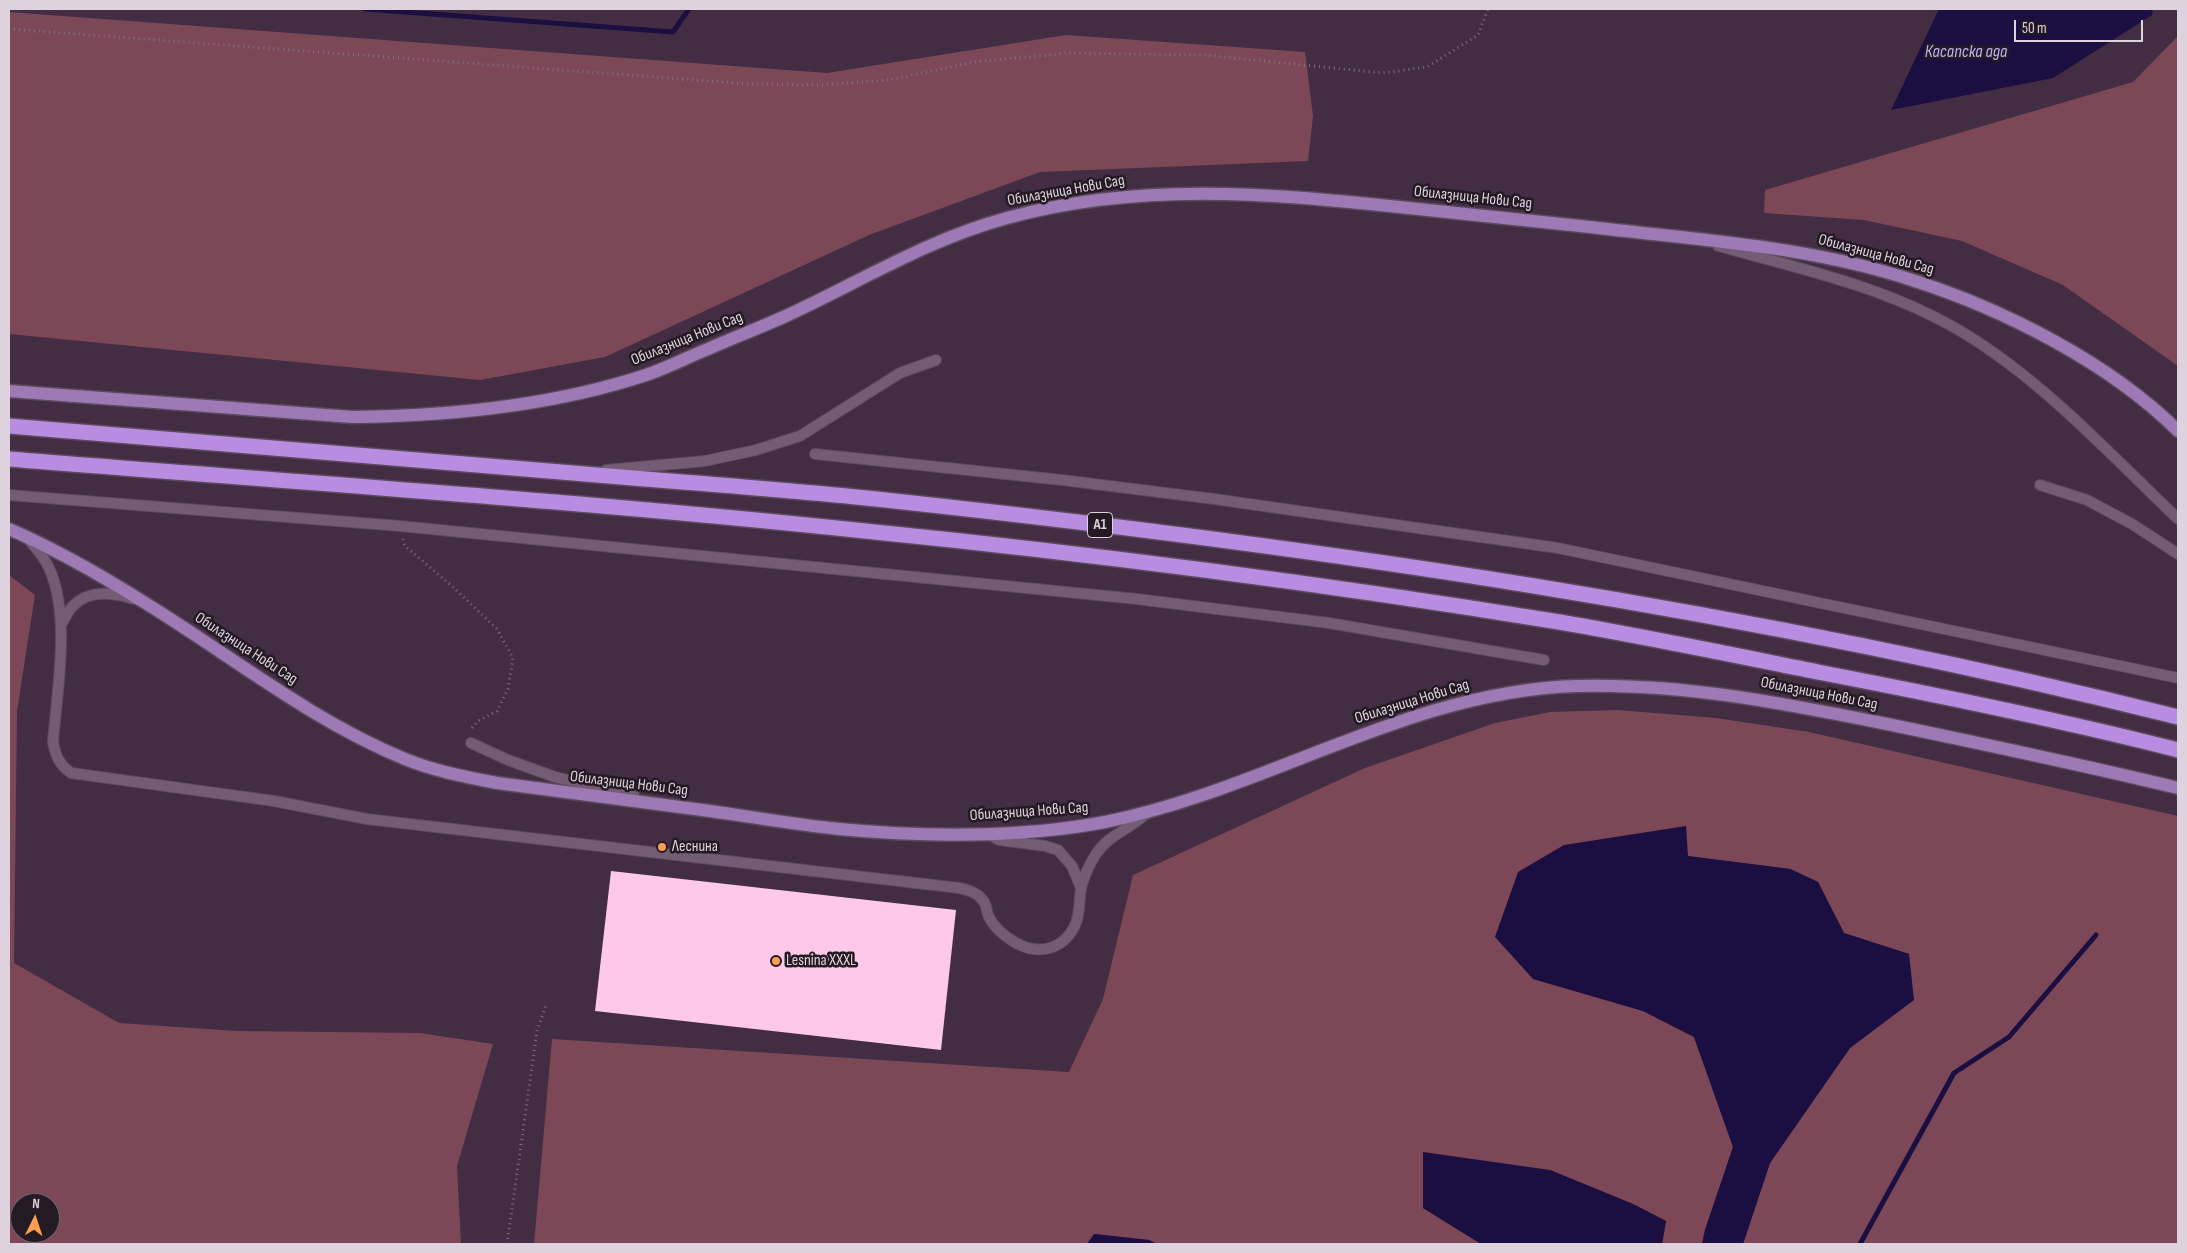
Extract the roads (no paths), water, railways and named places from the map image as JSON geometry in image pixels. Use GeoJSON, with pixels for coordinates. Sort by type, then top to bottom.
{"type":"FeatureCollection","features":[{"type":"Feature","properties":{"kind":"highway","name":"A1"},"geometry":{"type":"LineString","coordinates":[[9,426],[871,499],[1370,560],[1556,589],[1773,629],[1917,658],[2178,717]]}},
{"type":"Feature","properties":{"kind":"highway","name":"A1"},"geometry":{"type":"LineString","coordinates":[[9,459],[482,496],[865,531],[1240,575],[1566,624],[1933,694],[2114,733],[2178,750]]}},
{"type":"Feature","properties":{"kind":"main road","name":"Обилазница Нови Сад"},"geometry":{"type":"LineString","coordinates":[[9,391],[352,417],[450,413],[547,399],[648,374],[787,315],[914,252],[974,228],[1047,208],[1129,195],[1166,194],[1316,199],[1695,239],[1790,251],[1848,262],[1916,281],[1955,295],[2014,321],[2083,359],[2139,397],[2178,430]]}},
{"type":"Feature","properties":{"kind":"main road","name":"Обилазница Нови Сад"},"geometry":{"type":"LineString","coordinates":[[9,529],[81,564],[144,601],[208,645],[309,709],[352,734],[406,760],[444,772],[496,783],[838,829],[926,833],[987,833],[1061,829],[1105,822],[1149,812],[1249,778],[1409,717],[1464,702],[1516,691],[1572,686],[1645,686],[1711,692],[1768,700],[2056,759],[2178,788]]}},
{"type":"Feature","properties":{"kind":"lane"},"geometry":{"type":"LineString","coordinates":[[1695,239],[1854,284],[1900,301],[1966,334],[2028,376],[2178,519]]}},
{"type":"Feature","properties":{"kind":"lane"},"geometry":{"type":"LineString","coordinates":[[581,473],[705,461],[756,450],[800,436],[900,373],[936,360]]}},
{"type":"Feature","properties":{"kind":"lane"},"geometry":{"type":"LineString","coordinates":[[815,454],[977,470],[1176,494],[1558,548],[2178,678]]}},
{"type":"Feature","properties":{"kind":"lane"},"geometry":{"type":"LineString","coordinates":[[2040,485],[2087,500],[2132,524],[2178,554]]}},
{"type":"Feature","properties":{"kind":"lane"},"geometry":{"type":"LineString","coordinates":[[9,495],[400,526],[1137,599],[1329,623],[1544,660]]}},
{"type":"Feature","properties":{"kind":"lane"},"geometry":{"type":"LineString","coordinates":[[25,536],[40,552],[49,568],[56,588],[61,624],[53,742],[56,756],[61,766],[71,772],[274,801],[368,819],[970,890],[979,896],[985,904],[988,917],[1001,932],[1016,943],[1034,950],[1054,948],[1070,933],[1079,911],[1081,888],[1094,856],[1109,839],[1141,820],[1149,812]]}},
{"type":"Feature","properties":{"kind":"lane"},"geometry":{"type":"LineString","coordinates":[[61,624],[73,605],[86,597],[100,594],[117,594],[144,601]]}},
{"type":"Feature","properties":{"kind":"lane"},"geometry":{"type":"LineString","coordinates":[[471,743],[508,760],[555,777],[698,809]]}},
{"type":"Feature","properties":{"kind":"lane"},"geometry":{"type":"LineString","coordinates":[[987,833],[999,840],[1045,846],[1058,850],[1067,858],[1072,866],[1081,888]]}},
{"type":"Feature","properties":{"kind":"water","name":"Касапска ада"},"geometry":{"type":"Polygon","coordinates":[[[1939,9],[2153,9],[2152,15],[2053,78],[1891,110],[1939,9]]]}},
{"type":"Feature","properties":{"kind":"water"},"geometry":{"type":"Polygon","coordinates":[[[1686,826],[1688,856],[1790,869],[1818,882],[1844,933],[1909,954],[1914,1000],[1850,1048],[1770,1163],[1743,1244],[1702,1244],[1733,1147],[1694,1037],[1643,1011],[1533,979],[1495,937],[1518,872],[1564,845],[1686,826]]]}},
{"type":"Feature","properties":{"kind":"water"},"geometry":{"type":"Polygon","coordinates":[[[1423,1152],[1550,1170],[1633,1204],[1666,1221],[1662,1244],[1481,1244],[1423,1208],[1423,1152]]]}},
{"type":"Feature","properties":{"kind":"water"},"geometry":{"type":"Polygon","coordinates":[[[1094,1234],[1149,1240],[1157,1244],[1087,1244],[1094,1234]]]}},
{"type":"Feature","properties":{"kind":"waterway"},"geometry":{"type":"LineString","coordinates":[[365,9],[673,32],[689,9]]}},
{"type":"Feature","properties":{"kind":"waterway"},"geometry":{"type":"LineString","coordinates":[[1860,1244],[1954,1073],[2009,1037],[2096,935]]}},
{"type":"Feature","properties":{"kind":"place","name":"Леснина"},"geometry":{"type":"Point","coordinates":[662,847]}},
{"type":"Feature","properties":{"kind":"place","name":"Lesnina XXXL"},"geometry":{"type":"Point","coordinates":[776,961]}}]}
